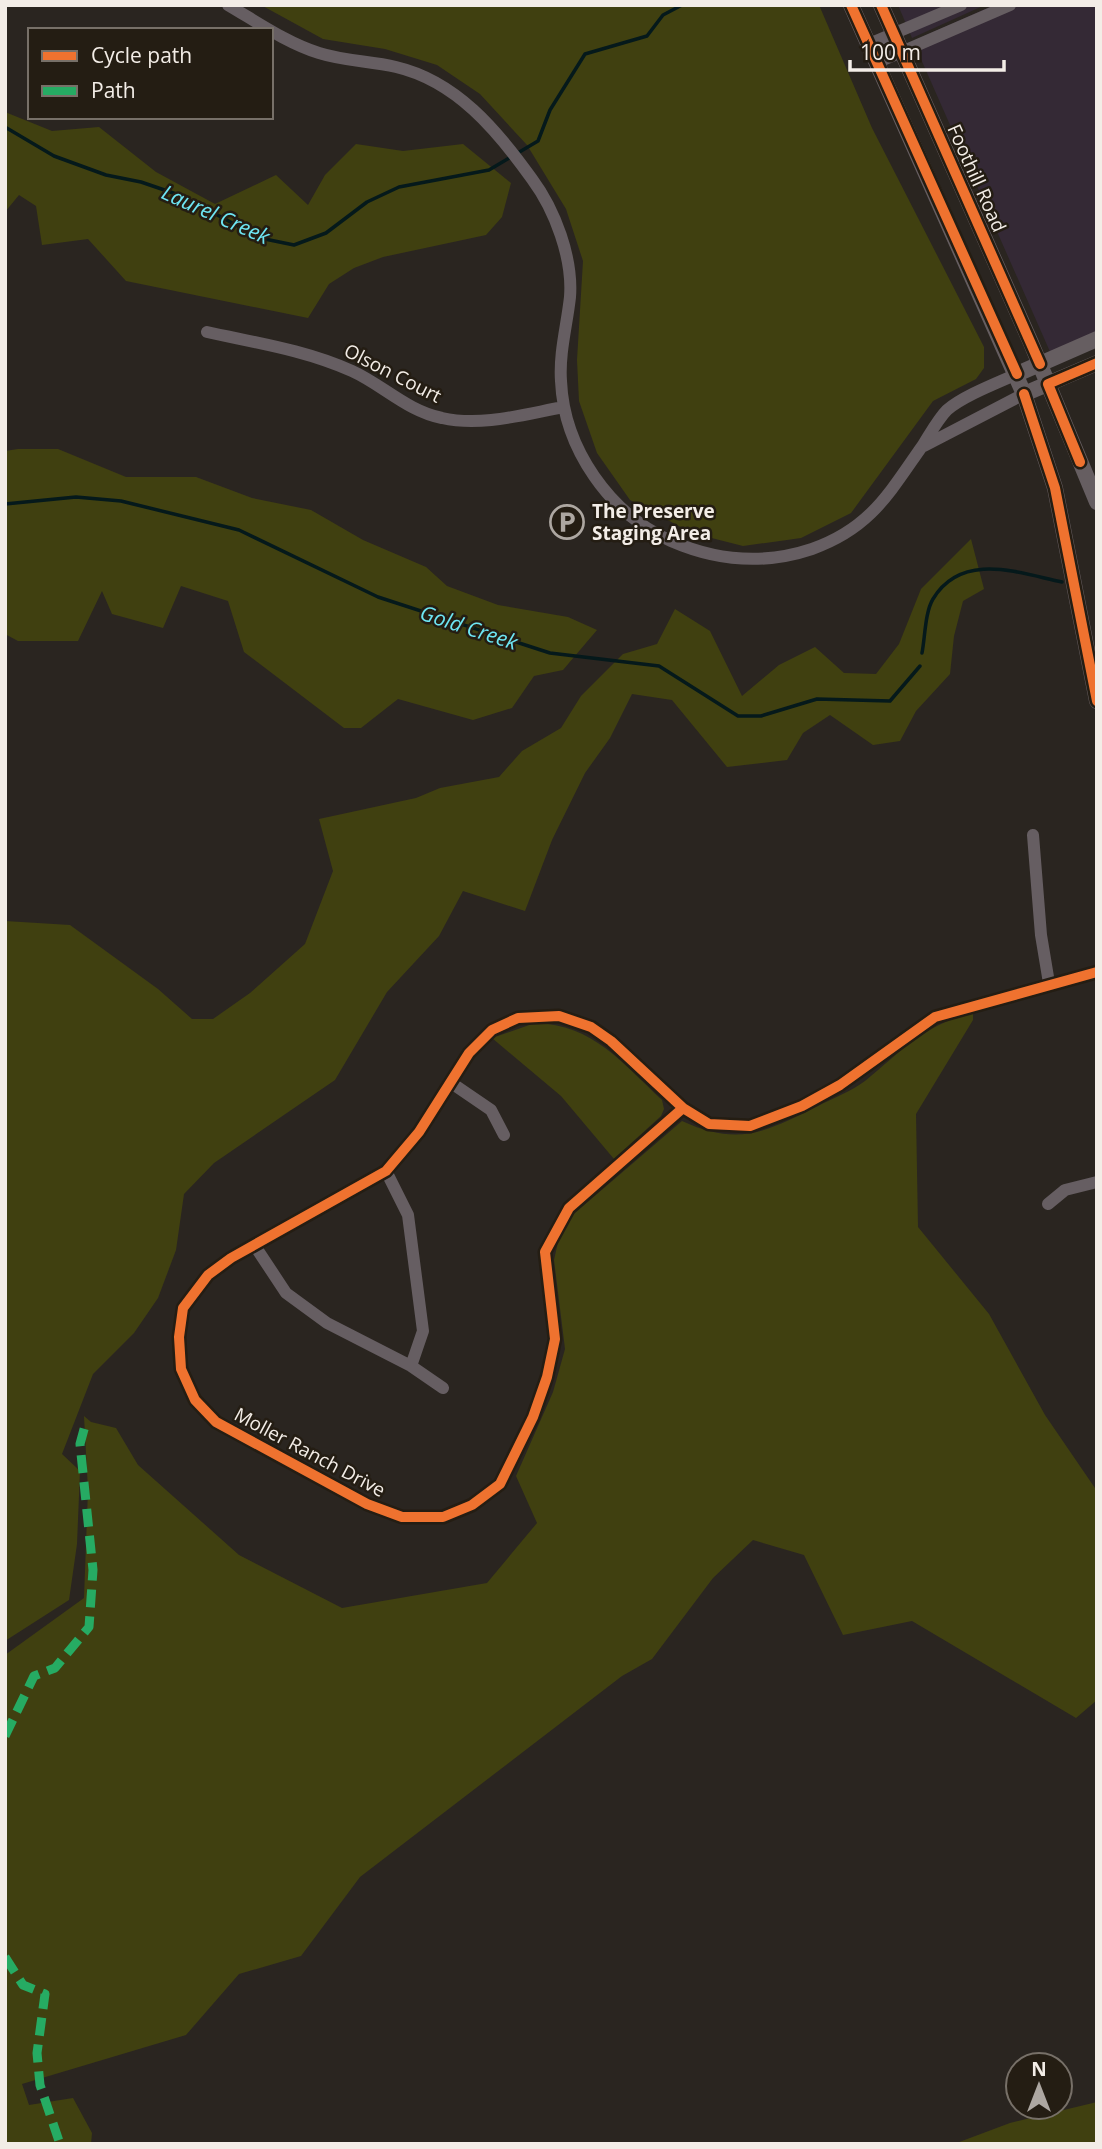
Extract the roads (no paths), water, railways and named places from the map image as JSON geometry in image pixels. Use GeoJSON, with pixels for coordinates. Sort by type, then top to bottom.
{"type":"FeatureCollection","features":[{"type":"Feature","properties":{"kind":"main road"},"geometry":{"type":"LineString","coordinates":[[851,5],[1017,374],[1055,488],[1097,701]]}},
{"type":"Feature","properties":{"kind":"main road","name":"Foothill Road"},"geometry":{"type":"LineString","coordinates":[[881,5],[1040,364],[1097,502]]}},
{"type":"Feature","properties":{"kind":"main road"},"geometry":{"type":"LineString","coordinates":[[1017,374],[1097,339]]}},
{"type":"Feature","properties":{"kind":"main road"},"geometry":{"type":"LineString","coordinates":[[1024,394],[1097,363]]}},
{"type":"Feature","properties":{"kind":"street"},"geometry":{"type":"LineString","coordinates":[[228,5],[271,28]]}},
{"type":"Feature","properties":{"kind":"street"},"geometry":{"type":"LineString","coordinates":[[869,44],[961,5]]}},
{"type":"Feature","properties":{"kind":"street"},"geometry":{"type":"LineString","coordinates":[[876,63],[1010,5]]}},
{"type":"Feature","properties":{"kind":"street"},"geometry":{"type":"LineString","coordinates":[[273,29],[317,53],[397,67],[426,78],[467,103],[533,180],[558,229],[568,264],[570,294],[561,355],[564,407],[580,454],[603,490],[626,512],[657,535],[721,558],[757,559],[789,555],[841,536],[873,515],[947,410],[1017,374]]}},
{"type":"Feature","properties":{"kind":"street","name":"Olson Court"},"geometry":{"type":"LineString","coordinates":[[207,332],[306,352],[355,372],[405,404],[441,418],[472,422],[564,407]]}},
{"type":"Feature","properties":{"kind":"street"},"geometry":{"type":"LineString","coordinates":[[921,448],[1024,394]]}},
{"type":"Feature","properties":{"kind":"street"},"geometry":{"type":"LineString","coordinates":[[1033,835],[1041,935],[1049,983]]}},
{"type":"Feature","properties":{"kind":"street","name":"Moller Ranch Drive"},"geometry":{"type":"LineString","coordinates":[[683,1108],[569,1208],[545,1252],[555,1339],[547,1377],[533,1417],[500,1484],[472,1505],[443,1517],[402,1517],[367,1504],[216,1422],[195,1400],[181,1369],[179,1337],[183,1308],[208,1275],[386,1171],[419,1132],[468,1053],[492,1030],[518,1018],[552,1015],[590,1027],[611,1041],[683,1108],[709,1124],[750,1126],[802,1106],[840,1085],[935,1017],[1049,983],[1097,972]]}},
{"type":"Feature","properties":{"kind":"street"},"geometry":{"type":"LineString","coordinates":[[450,1082],[491,1110],[504,1135]]}},
{"type":"Feature","properties":{"kind":"street"},"geometry":{"type":"LineString","coordinates":[[386,1171],[408,1214],[410,1226],[423,1331],[411,1366]]}},
{"type":"Feature","properties":{"kind":"street"},"geometry":{"type":"LineString","coordinates":[[1048,1204],[1065,1190],[1097,1182]]}},
{"type":"Feature","properties":{"kind":"street"},"geometry":{"type":"LineString","coordinates":[[255,1246],[286,1293],[327,1323],[411,1366],[443,1388]]}},
{"type":"Feature","properties":{"kind":"waterway","name":"Laurel Creek"},"geometry":{"type":"LineString","coordinates":[[5,127],[54,156],[106,175],[141,182],[182,196],[260,238],[294,245],[326,233],[367,202],[399,187],[489,170],[538,141],[550,110],[585,54],[647,36],[663,15],[682,5]]}},
{"type":"Feature","properties":{"kind":"waterway","name":"Gold Creek"},"geometry":{"type":"LineString","coordinates":[[5,504],[76,497],[121,501],[239,530],[378,597],[550,653],[659,666],[738,716],[761,716],[817,699],[890,701],[920,666]]}},
{"type":"Feature","properties":{"kind":"waterway","name":"Gold Creek"},"geometry":{"type":"LineString","coordinates":[[922,653],[930,604],[945,584],[959,575],[992,569],[1062,582]]}},
{"type":"Feature","properties":{"kind":"place","name":"The Preserve Staging Area"},"geometry":{"type":"Point","coordinates":[567,522]}}]}
